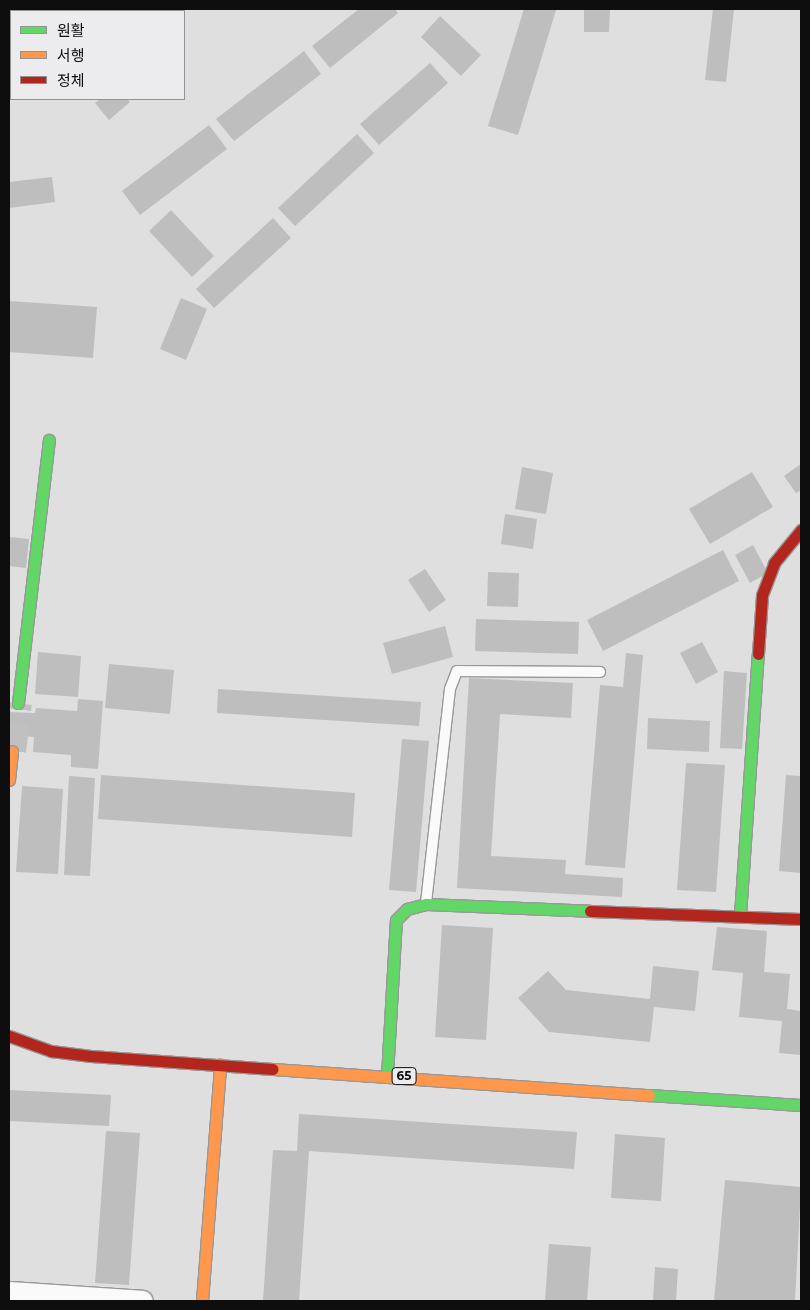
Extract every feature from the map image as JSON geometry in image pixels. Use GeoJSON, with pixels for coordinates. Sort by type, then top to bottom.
{"type":"FeatureCollection","features":[{"type":"Feature","properties":{"kind":"street"},"geometry":{"type":"LineString","coordinates":[[18,703],[49,440]]}},
{"type":"Feature","properties":{"kind":"street"},"geometry":{"type":"LineString","coordinates":[[740,915],[762,595],[774,563],[801,530]]}},
{"type":"Feature","properties":{"kind":"street"},"geometry":{"type":"LineString","coordinates":[[9,780],[12,751]]}},
{"type":"Feature","properties":{"kind":"street"},"geometry":{"type":"LineString","coordinates":[[387,1076],[396,920],[407,910],[426,904],[740,915],[801,919]]}},
{"type":"Feature","properties":{"kind":"street","name":"65"},"geometry":{"type":"LineString","coordinates":[[9,1036],[51,1050],[220,1065],[801,1105]]}},
{"type":"Feature","properties":{"kind":"street"},"geometry":{"type":"LineString","coordinates":[[202,1301],[220,1065]]}},
{"type":"Feature","properties":{"kind":"street"},"geometry":{"type":"LineString","coordinates":[[9,1292],[143,1301]]}},
{"type":"Feature","properties":{"kind":"lane"},"geometry":{"type":"LineString","coordinates":[[426,904],[450,689],[457,671],[600,672]]}},
{"type":"Feature","properties":{"kind":"building"},"geometry":{"type":"Polygon","coordinates":[[[359,9],[395,9],[398,13],[330,68],[312,46],[359,9]]]}},
{"type":"Feature","properties":{"kind":"building"},"geometry":{"type":"Polygon","coordinates":[[[524,9],[556,10],[518,135],[488,126],[524,9]]]}},
{"type":"Feature","properties":{"kind":"building"},"geometry":{"type":"Polygon","coordinates":[[[584,9],[610,9],[609,32],[584,32],[584,9]]]}},
{"type":"Feature","properties":{"kind":"building"},"geometry":{"type":"Polygon","coordinates":[[[713,9],[734,9],[726,82],[705,80],[713,9]]]}},
{"type":"Feature","properties":{"kind":"building"},"geometry":{"type":"Polygon","coordinates":[[[440,16],[481,55],[461,76],[421,37],[440,16]]]}},
{"type":"Feature","properties":{"kind":"building"},"geometry":{"type":"Polygon","coordinates":[[[304,51],[321,74],[234,141],[216,119],[304,51]]]}},
{"type":"Feature","properties":{"kind":"building"},"geometry":{"type":"Polygon","coordinates":[[[430,63],[448,83],[379,145],[360,124],[430,63]]]}},
{"type":"Feature","properties":{"kind":"building"},"geometry":{"type":"Polygon","coordinates":[[[99,100],[128,100],[130,102],[109,120],[95,103],[99,100]]]}},
{"type":"Feature","properties":{"kind":"building"},"geometry":{"type":"Polygon","coordinates":[[[209,125],[227,149],[140,215],[122,191],[209,125]]]}},
{"type":"Feature","properties":{"kind":"building"},"geometry":{"type":"Polygon","coordinates":[[[357,134],[374,153],[295,226],[278,208],[357,134]]]}},
{"type":"Feature","properties":{"kind":"building"},"geometry":{"type":"Polygon","coordinates":[[[52,177],[55,202],[9,208],[9,182],[52,177]]]}},
{"type":"Feature","properties":{"kind":"building"},"geometry":{"type":"Polygon","coordinates":[[[171,210],[214,256],[192,277],[149,231],[171,210]]]}},
{"type":"Feature","properties":{"kind":"building"},"geometry":{"type":"Polygon","coordinates":[[[273,218],[291,238],[214,308],[196,289],[273,218]]]}},
{"type":"Feature","properties":{"kind":"building"},"geometry":{"type":"Polygon","coordinates":[[[181,298],[207,309],[186,360],[160,349],[181,298]]]}},
{"type":"Feature","properties":{"kind":"building"},"geometry":{"type":"Polygon","coordinates":[[[9,301],[97,307],[93,358],[9,352],[9,301]]]}},
{"type":"Feature","properties":{"kind":"building"},"geometry":{"type":"Polygon","coordinates":[[[801,464],[801,490],[796,493],[784,476],[801,464]]]}},
{"type":"Feature","properties":{"kind":"building"},"geometry":{"type":"Polygon","coordinates":[[[522,467],[553,473],[546,514],[515,509],[522,467]]]}},
{"type":"Feature","properties":{"kind":"building"},"geometry":{"type":"Polygon","coordinates":[[[752,472],[773,507],[710,544],[689,509],[752,472]]]}},
{"type":"Feature","properties":{"kind":"building"},"geometry":{"type":"Polygon","coordinates":[[[505,514],[537,519],[533,549],[501,544],[505,514]]]}},
{"type":"Feature","properties":{"kind":"building"},"geometry":{"type":"Polygon","coordinates":[[[9,537],[29,539],[26,568],[9,566],[9,537]]]}},
{"type":"Feature","properties":{"kind":"building"},"geometry":{"type":"Polygon","coordinates":[[[753,545],[768,573],[750,583],[735,555],[753,545]]]}},
{"type":"Feature","properties":{"kind":"building"},"geometry":{"type":"Polygon","coordinates":[[[723,550],[739,581],[603,651],[587,620],[723,550]]]}},
{"type":"Feature","properties":{"kind":"building"},"geometry":{"type":"Polygon","coordinates":[[[425,569],[446,600],[429,612],[408,580],[425,569]]]}},
{"type":"Feature","properties":{"kind":"building"},"geometry":{"type":"Polygon","coordinates":[[[488,572],[519,573],[518,607],[487,606],[488,572]]]}},
{"type":"Feature","properties":{"kind":"building"},"geometry":{"type":"Polygon","coordinates":[[[476,619],[579,622],[578,654],[475,651],[476,619]]]}},
{"type":"Feature","properties":{"kind":"building"},"geometry":{"type":"Polygon","coordinates":[[[445,626],[453,657],[392,674],[383,643],[445,626]]]}},
{"type":"Feature","properties":{"kind":"building"},"geometry":{"type":"Polygon","coordinates":[[[702,642],[718,672],[696,684],[680,653],[702,642]]]}},
{"type":"Feature","properties":{"kind":"building"},"geometry":{"type":"Polygon","coordinates":[[[38,652],[81,656],[78,697],[35,694],[38,652]]]}},
{"type":"Feature","properties":{"kind":"building"},"geometry":{"type":"Polygon","coordinates":[[[626,653],[643,655],[625,868],[585,865],[600,685],[623,687],[626,653]]]}},
{"type":"Feature","properties":{"kind":"building"},"geometry":{"type":"Polygon","coordinates":[[[109,664],[174,670],[170,714],[105,708],[109,664]]]}},
{"type":"Feature","properties":{"kind":"building"},"geometry":{"type":"Polygon","coordinates":[[[724,671],[747,673],[742,749],[720,748],[724,671]]]}},
{"type":"Feature","properties":{"kind":"building"},"geometry":{"type":"Polygon","coordinates":[[[469,678],[573,683],[571,718],[500,714],[491,856],[566,860],[565,874],[623,878],[622,897],[457,888],[469,678]]]}},
{"type":"Feature","properties":{"kind":"building"},"geometry":{"type":"Polygon","coordinates":[[[218,689],[421,702],[419,726],[217,713],[218,689]]]}},
{"type":"Feature","properties":{"kind":"building"},"geometry":{"type":"Polygon","coordinates":[[[78,699],[103,701],[98,769],[71,767],[71,755],[33,752],[34,737],[9,735],[9,712],[35,713],[36,708],[77,711],[78,699]]]}},
{"type":"Feature","properties":{"kind":"building"},"geometry":{"type":"Polygon","coordinates":[[[648,718],[710,721],[709,752],[647,749],[648,718]]]}},
{"type":"Feature","properties":{"kind":"building"},"geometry":{"type":"Polygon","coordinates":[[[402,739],[429,741],[416,892],[389,890],[402,739]]]}},
{"type":"Feature","properties":{"kind":"building"},"geometry":{"type":"Polygon","coordinates":[[[686,763],[725,765],[716,892],[677,890],[686,763]]]}},
{"type":"Feature","properties":{"kind":"building"},"geometry":{"type":"Polygon","coordinates":[[[101,775],[355,793],[352,837],[98,819],[101,775]]]}},
{"type":"Feature","properties":{"kind":"building"},"geometry":{"type":"Polygon","coordinates":[[[786,775],[801,776],[801,873],[779,871],[786,775]]]}},
{"type":"Feature","properties":{"kind":"building"},"geometry":{"type":"Polygon","coordinates":[[[69,776],[95,778],[90,876],[64,875],[69,776]]]}},
{"type":"Feature","properties":{"kind":"building"},"geometry":{"type":"Polygon","coordinates":[[[22,786],[63,789],[58,874],[16,872],[22,786]]]}},
{"type":"Feature","properties":{"kind":"building"},"geometry":{"type":"Polygon","coordinates":[[[442,925],[493,928],[486,1040],[435,1037],[442,925]]]}},
{"type":"Feature","properties":{"kind":"building"},"geometry":{"type":"Polygon","coordinates":[[[717,927],[767,931],[764,972],[790,974],[787,1009],[801,1011],[801,1055],[779,1053],[782,1021],[739,1017],[743,973],[712,970],[717,927]]]}},
{"type":"Feature","properties":{"kind":"building"},"geometry":{"type":"Polygon","coordinates":[[[653,966],[699,971],[695,1011],[654,1007],[650,1042],[549,1032],[518,998],[548,971],[566,990],[650,999],[653,966]]]}},
{"type":"Feature","properties":{"kind":"building"},"geometry":{"type":"Polygon","coordinates":[[[9,1090],[111,1095],[109,1126],[9,1121],[9,1090]]]}},
{"type":"Feature","properties":{"kind":"building"},"geometry":{"type":"Polygon","coordinates":[[[299,1114],[577,1132],[574,1169],[309,1151],[299,1301],[263,1301],[273,1150],[297,1151],[299,1114]]]}},
{"type":"Feature","properties":{"kind":"building"},"geometry":{"type":"Polygon","coordinates":[[[106,1131],[140,1133],[129,1285],[95,1283],[106,1131]]]}},
{"type":"Feature","properties":{"kind":"building"},"geometry":{"type":"Polygon","coordinates":[[[615,1134],[665,1138],[661,1201],[611,1198],[615,1134]]]}},
{"type":"Feature","properties":{"kind":"building"},"geometry":{"type":"Polygon","coordinates":[[[725,1180],[801,1187],[795,1301],[714,1301],[725,1180]]]}},
{"type":"Feature","properties":{"kind":"building"},"geometry":{"type":"Polygon","coordinates":[[[549,1244],[591,1247],[587,1301],[545,1301],[549,1244]]]}},
{"type":"Feature","properties":{"kind":"building"},"geometry":{"type":"Polygon","coordinates":[[[655,1267],[678,1269],[676,1301],[653,1301],[655,1267]]]}},
{"type":"Feature","properties":{"kind":"tunnel"},"geometry":{"type":"LineString","coordinates":[[12,751],[18,703]]}},
{"type":"Feature","properties":{"kind":"traffic: fast"},"geometry":{"type":"LineString","coordinates":[[18,703],[49,440]]}},
{"type":"Feature","properties":{"kind":"traffic: fast"},"geometry":{"type":"LineString","coordinates":[[740,915],[758,654]]}},
{"type":"Feature","properties":{"kind":"traffic: fast"},"geometry":{"type":"LineString","coordinates":[[387,1075],[396,920],[407,909],[426,904],[590,911]]}},
{"type":"Feature","properties":{"kind":"traffic: fast"},"geometry":{"type":"LineString","coordinates":[[649,1095],[801,1105]]}},
{"type":"Feature","properties":{"kind":"traffic: slow"},"geometry":{"type":"LineString","coordinates":[[9,780],[12,751]]}},
{"type":"Feature","properties":{"kind":"traffic: slow"},"geometry":{"type":"LineString","coordinates":[[202,1301],[220,1065]]}},
{"type":"Feature","properties":{"kind":"traffic: slow"},"geometry":{"type":"LineString","coordinates":[[273,1069],[649,1095]]}},
{"type":"Feature","properties":{"kind":"traffic: jam"},"geometry":{"type":"LineString","coordinates":[[758,654],[762,595],[774,563],[801,530]]}},
{"type":"Feature","properties":{"kind":"traffic: jam"},"geometry":{"type":"LineString","coordinates":[[590,911],[801,919]]}},
{"type":"Feature","properties":{"kind":"traffic: jam"},"geometry":{"type":"LineString","coordinates":[[9,1036],[51,1051],[91,1056],[273,1069]]}}]}
